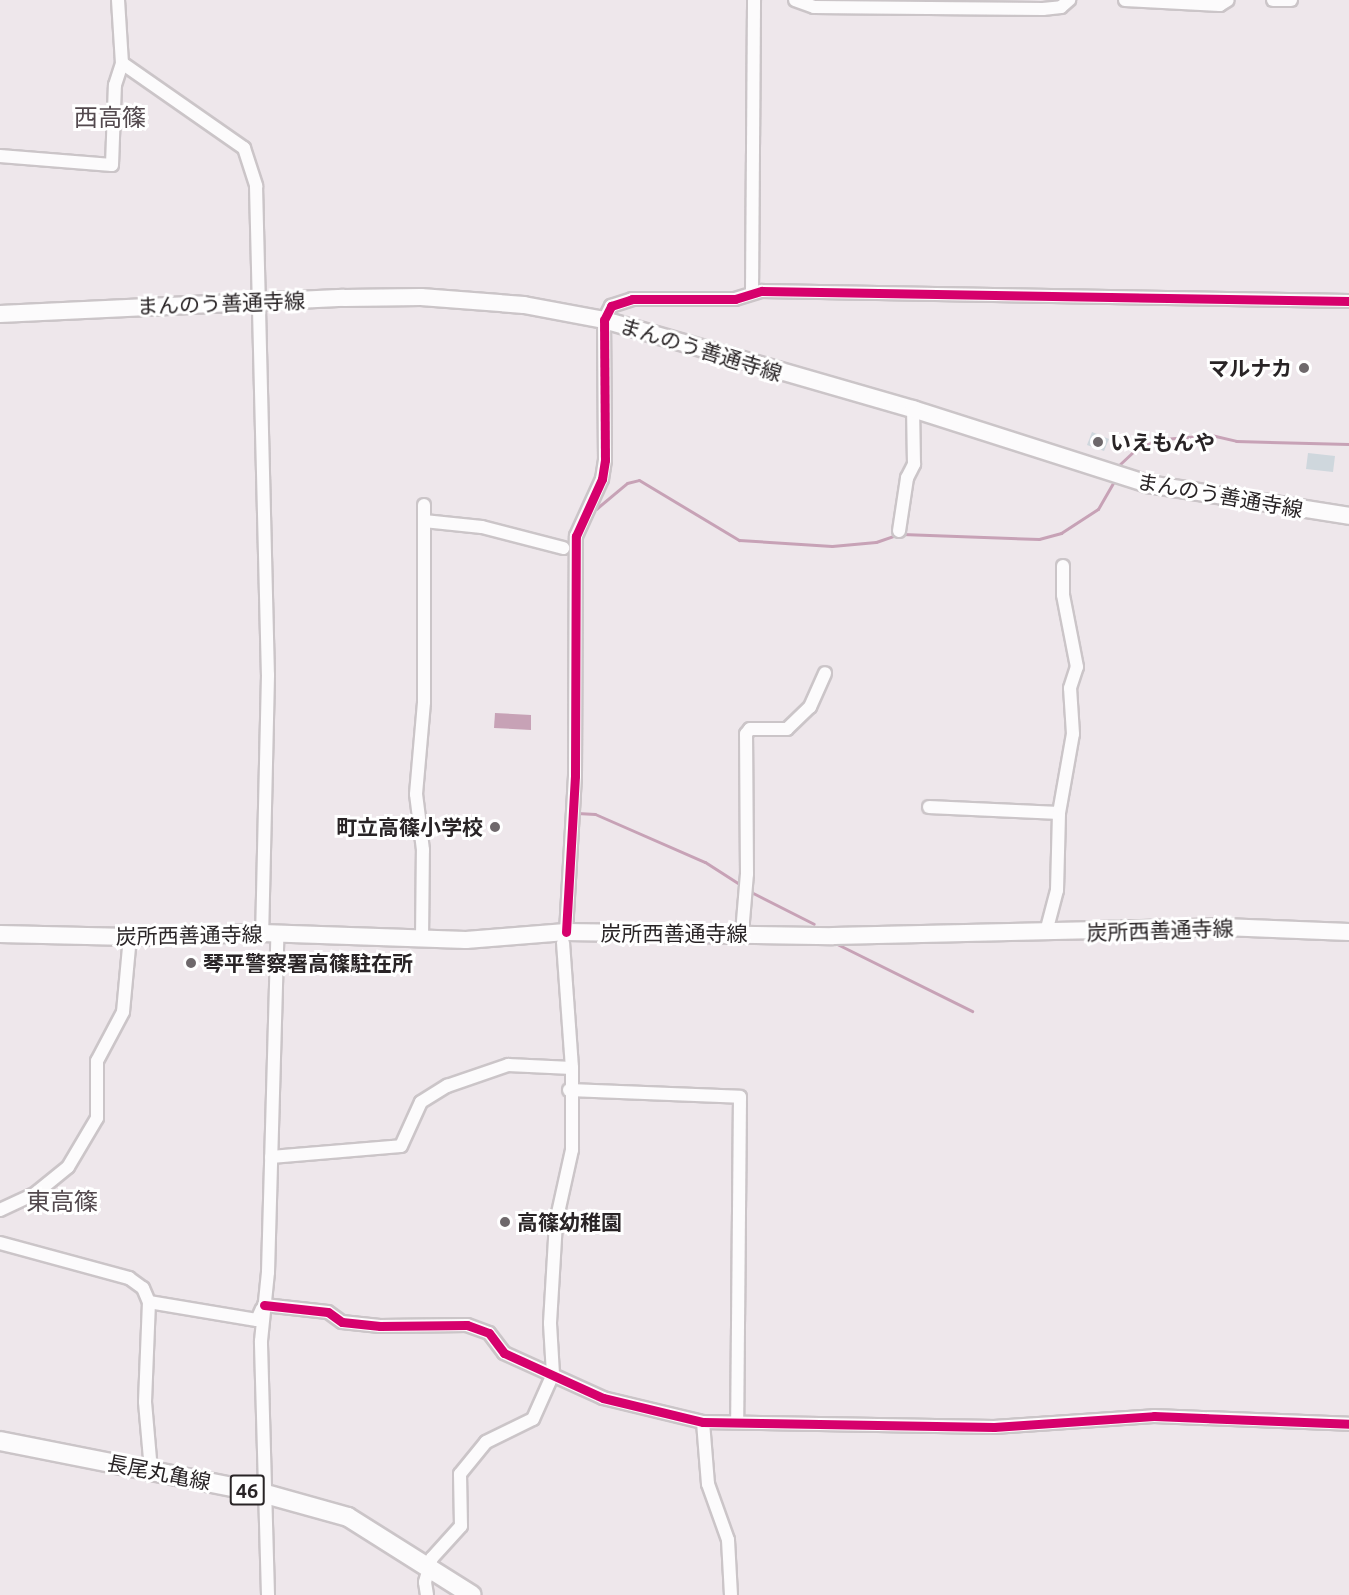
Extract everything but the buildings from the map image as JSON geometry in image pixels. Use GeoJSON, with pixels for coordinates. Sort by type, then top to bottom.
{"type":"FeatureCollection","features":[{"type":"Feature","properties":{"kind":"main road","name":"まんのう善通寺線"},"geometry":{"type":"LineString","coordinates":[[0,314],[259,301],[421,297],[524,305],[604,320],[913,409],[1148,484],[1349,516]]}},
{"type":"Feature","properties":{"kind":"main road","name":"炭所西善通寺線"},"geometry":{"type":"LineString","coordinates":[[0,934],[422,939],[742,933],[1046,932],[1223,927],[1349,932]]}},
{"type":"Feature","properties":{"kind":"main road","name":"長尾丸亀線"},"geometry":{"type":"LineString","coordinates":[[0,1441],[262,1493],[348,1517],[472,1595]]}},
{"type":"Feature","properties":{"kind":"street"},"geometry":{"type":"LineString","coordinates":[[0,156],[112,165],[115,84],[122,63],[118,0]]}},
{"type":"Feature","properties":{"kind":"street"},"geometry":{"type":"LineString","coordinates":[[752,292],[754,0]]}},
{"type":"Feature","properties":{"kind":"street"},"geometry":{"type":"LineString","coordinates":[[795,0],[814,7],[1042,9],[1061,7],[1069,0]]}},
{"type":"Feature","properties":{"kind":"street"},"geometry":{"type":"LineString","coordinates":[[1125,0],[1220,4],[1228,0]]}},
{"type":"Feature","properties":{"kind":"street"},"geometry":{"type":"LineString","coordinates":[[1273,0],[1292,0]]}},
{"type":"Feature","properties":{"kind":"street"},"geometry":{"type":"LineString","coordinates":[[122,63],[244,148],[256,186],[268,675],[271,1157],[264,1305],[262,1493],[268,1595]]}},
{"type":"Feature","properties":{"kind":"street"},"geometry":{"type":"LineString","coordinates":[[428,1595],[429,1566],[461,1526],[460,1474],[470,1457],[486,1442],[533,1419],[553,1374],[551,1301],[556,1222],[572,1150],[569,1090],[572,1068],[565,938],[575,776],[576,536],[602,479],[605,460],[604,320],[611,306],[621,300],[735,299],[752,292],[1349,301]]}},
{"type":"Feature","properties":{"kind":"street"},"geometry":{"type":"LineString","coordinates":[[899,531],[907,478],[914,464],[913,409]]}},
{"type":"Feature","properties":{"kind":"street"},"geometry":{"type":"LineString","coordinates":[[422,939],[423,850],[416,794],[424,702],[424,505]]}},
{"type":"Feature","properties":{"kind":"street"},"geometry":{"type":"LineString","coordinates":[[424,521],[482,527],[563,548]]}},
{"type":"Feature","properties":{"kind":"street"},"geometry":{"type":"LineString","coordinates":[[1046,932],[1057,890],[1059,813],[1071,757],[1070,688],[1077,667],[1063,595],[1063,566]]}},
{"type":"Feature","properties":{"kind":"street"},"geometry":{"type":"LineString","coordinates":[[742,933],[747,874],[746,734],[750,729],[788,729],[810,707],[825,673]]}},
{"type":"Feature","properties":{"kind":"street"},"geometry":{"type":"LineString","coordinates":[[929,807],[1059,813]]}},
{"type":"Feature","properties":{"kind":"street"},"geometry":{"type":"LineString","coordinates":[[0,1210],[36,1192],[68,1167],[97,1118],[97,1061],[123,1012],[130,937]]}},
{"type":"Feature","properties":{"kind":"street"},"geometry":{"type":"LineString","coordinates":[[271,1157],[401,1146],[421,1102],[447,1086],[508,1065],[572,1068]]}},
{"type":"Feature","properties":{"kind":"street"},"geometry":{"type":"LineString","coordinates":[[569,1090],[740,1097],[737,1422]]}},
{"type":"Feature","properties":{"kind":"street"},"geometry":{"type":"LineString","coordinates":[[0,1243],[129,1278],[143,1288],[149,1302],[145,1402],[151,1471]]}},
{"type":"Feature","properties":{"kind":"street"},"geometry":{"type":"LineString","coordinates":[[149,1302],[257,1320],[264,1305]]}},
{"type":"Feature","properties":{"kind":"street"},"geometry":{"type":"LineString","coordinates":[[264,1305],[328,1312],[342,1322],[380,1326],[467,1325],[489,1333],[504,1353],[603,1398],[703,1422],[994,1427],[1154,1416],[1349,1424]]}},
{"type":"Feature","properties":{"kind":"street"},"geometry":{"type":"LineString","coordinates":[[703,1422],[708,1484],[728,1540],[731,1595]]}},
{"type":"Feature","properties":{"kind":"shaded area"},"geometry":{"type":"Polygon","coordinates":[[[495,713],[531,715],[531,730],[494,728],[495,713]]]}},
{"type":"Feature","properties":{"kind":"waterway"},"geometry":{"type":"LineString","coordinates":[[1119,465],[1138,447],[1164,439],[1211,435],[1236,441],[1349,444]]}},
{"type":"Feature","properties":{"kind":"waterway"},"geometry":{"type":"LineString","coordinates":[[596,509],[627,483],[639,480],[739,540],[832,546],[876,542],[896,535]]}},
{"type":"Feature","properties":{"kind":"waterway"},"geometry":{"type":"LineString","coordinates":[[902,534],[1039,539],[1061,533],[1098,509],[1114,481]]}},
{"type":"Feature","properties":{"kind":"waterway"},"geometry":{"type":"LineString","coordinates":[[570,535],[580,514]]}},
{"type":"Feature","properties":{"kind":"waterway"},"geometry":{"type":"LineString","coordinates":[[570,559],[570,583]]}},
{"type":"Feature","properties":{"kind":"waterway"},"geometry":{"type":"LineString","coordinates":[[569,712],[569,781]]}},
{"type":"Feature","properties":{"kind":"waterway"},"geometry":{"type":"LineString","coordinates":[[577,813],[595,814],[705,862],[741,885]]}},
{"type":"Feature","properties":{"kind":"waterway"},"geometry":{"type":"LineString","coordinates":[[753,893],[814,924]]}},
{"type":"Feature","properties":{"kind":"waterway"},"geometry":{"type":"LineString","coordinates":[[837,944],[972,1011]]}},
{"type":"Feature","properties":{"kind":"cycle path"},"geometry":{"type":"LineString","coordinates":[[566,932],[575,776],[576,536],[602,479],[605,460],[604,320],[611,306],[632,299],[735,299],[762,291],[1349,301]]}},
{"type":"Feature","properties":{"kind":"cycle path"},"geometry":{"type":"LineString","coordinates":[[264,1305],[328,1312],[342,1322],[380,1326],[467,1325],[489,1333],[504,1353],[603,1398],[703,1422],[994,1427],[1154,1416],[1349,1424]]}},
{"type":"Feature","properties":{"kind":"place","name":"マルナカ"},"geometry":{"type":"Point","coordinates":[1304,368]}},
{"type":"Feature","properties":{"kind":"place","name":"いえもんや"},"geometry":{"type":"Point","coordinates":[1098,442]}},
{"type":"Feature","properties":{"kind":"place","name":"町立高篠小学校"},"geometry":{"type":"Point","coordinates":[495,827]}},
{"type":"Feature","properties":{"kind":"place","name":"琴平警察署高篠駐在所"},"geometry":{"type":"Point","coordinates":[191,963]}},
{"type":"Feature","properties":{"kind":"place","name":"高篠幼稚園"},"geometry":{"type":"Point","coordinates":[505,1222]}},
{"type":"Feature","properties":{"kind":"district","name":"西高篠"},"geometry":{"type":"Point","coordinates":[110,118]}},
{"type":"Feature","properties":{"kind":"district","name":"東高篠"},"geometry":{"type":"Point","coordinates":[62,1202]}}]}
